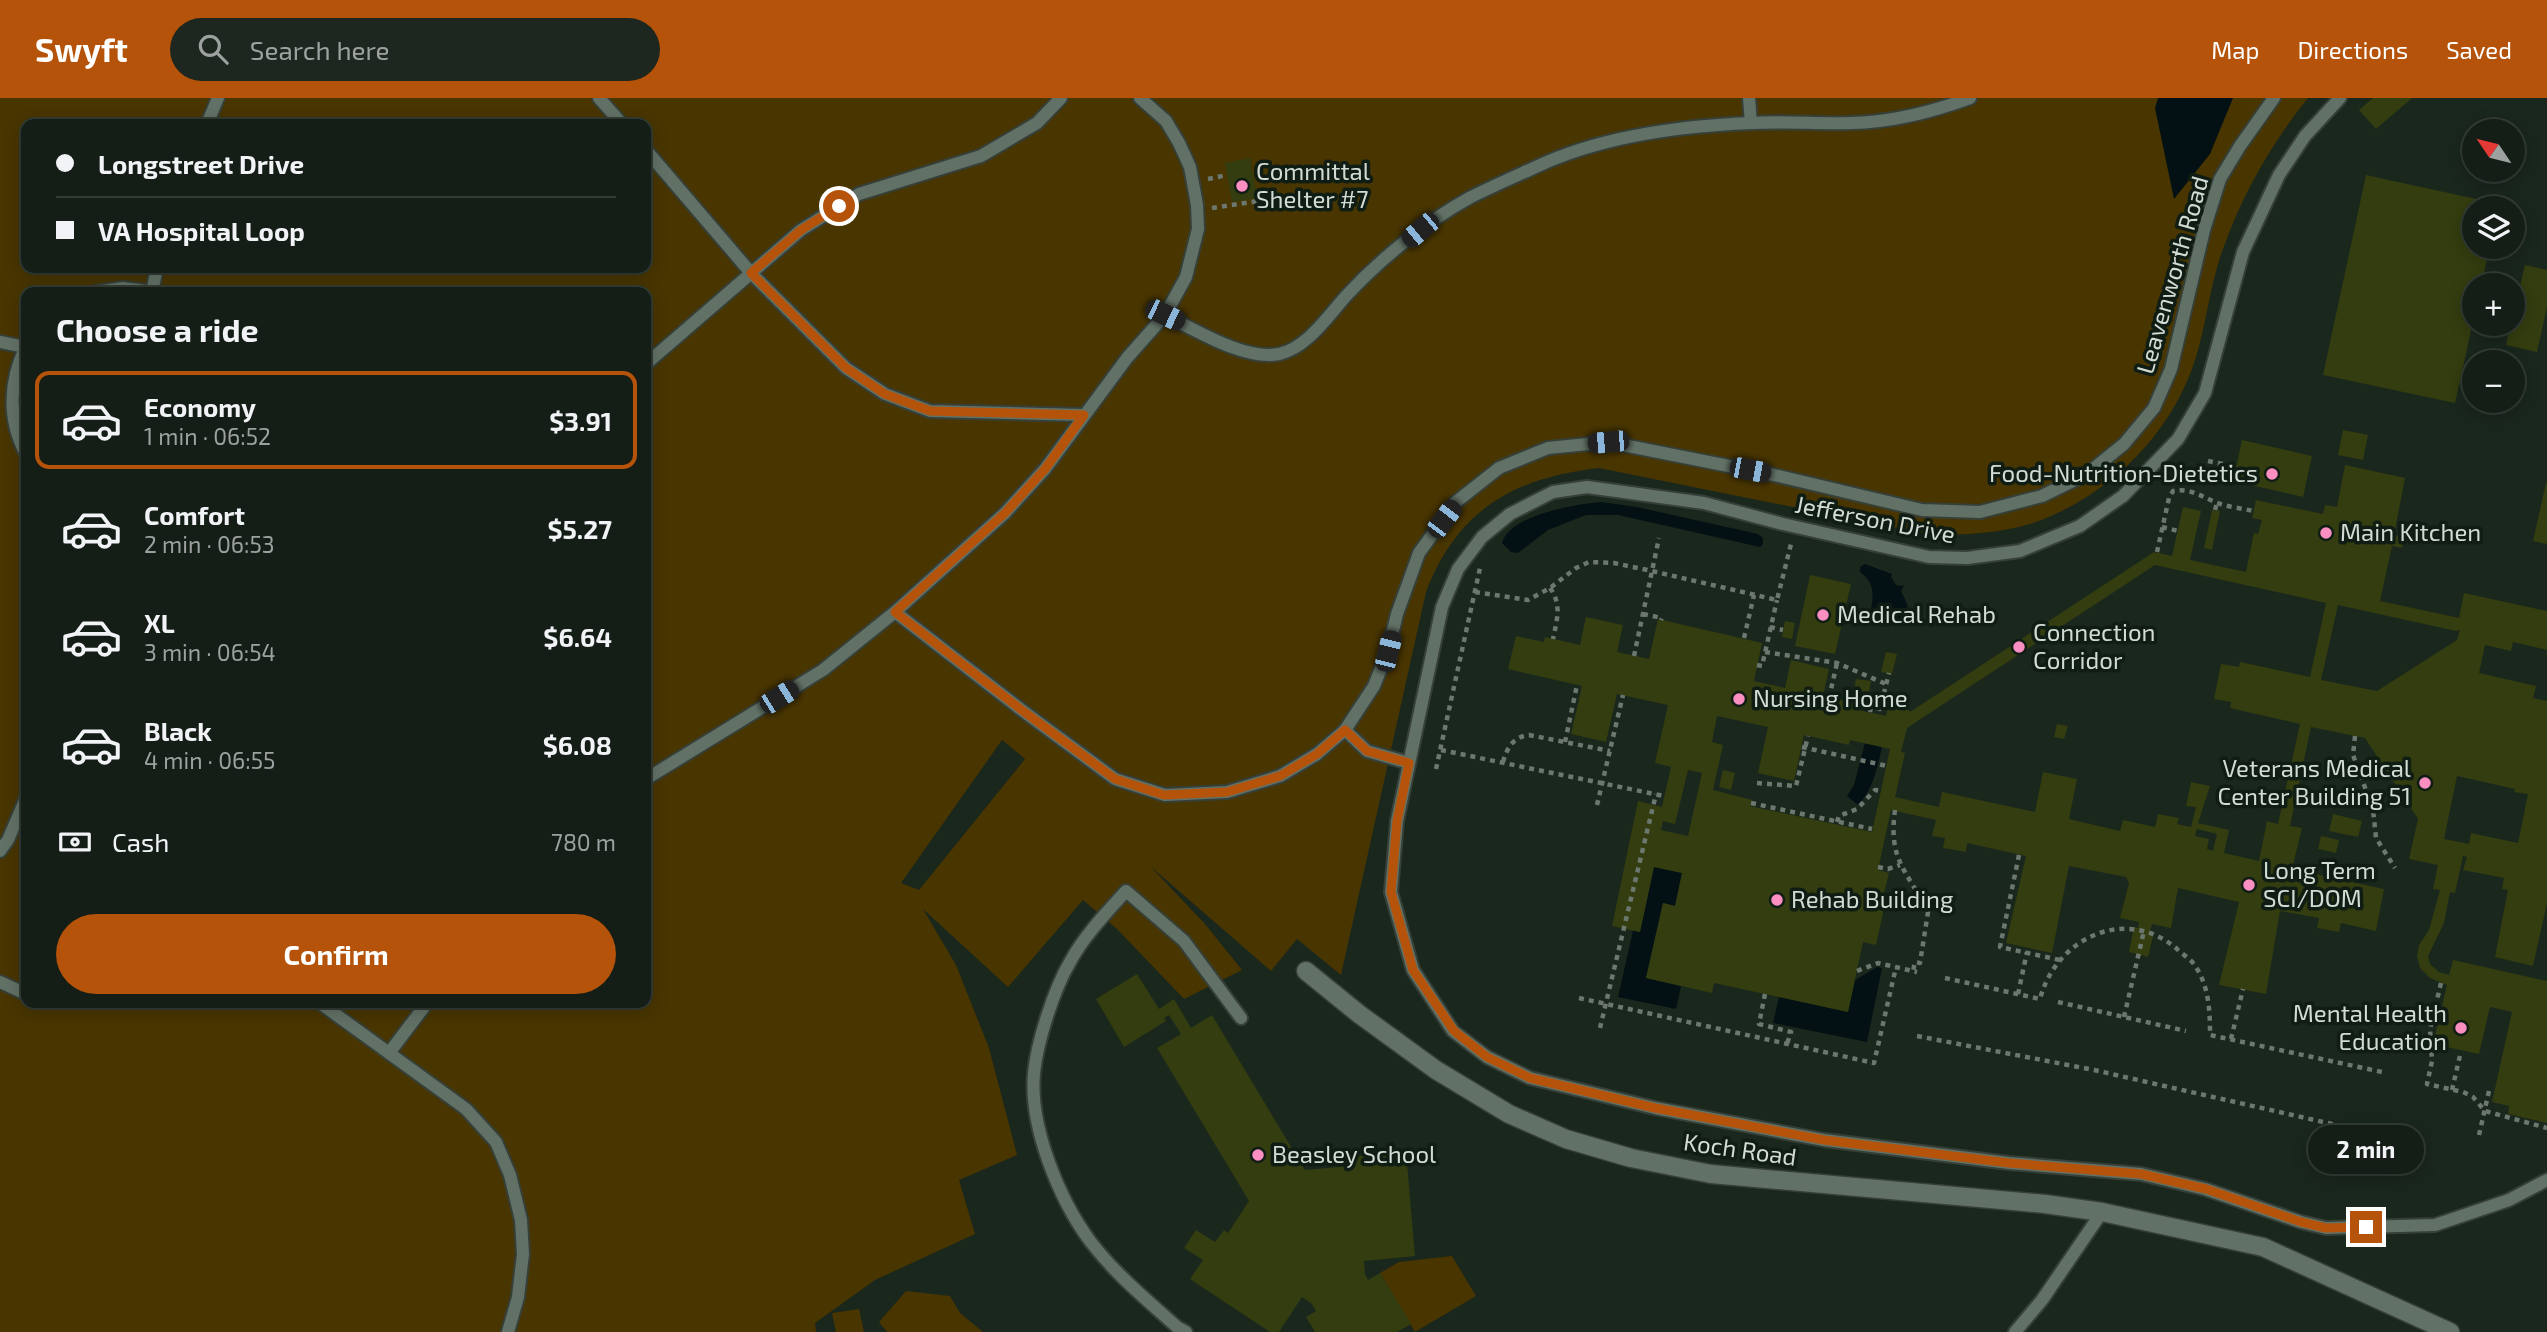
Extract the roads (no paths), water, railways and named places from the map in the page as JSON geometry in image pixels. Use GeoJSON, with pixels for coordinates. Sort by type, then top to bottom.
{"type":"FeatureCollection","features":[{"type":"Feature","properties":{"kind":"street","name":"Koch Road"},"geometry":{"type":"LineString","coordinates":[[1306,971],[1436,1070],[1509,1114],[1566,1139],[1631,1157],[1711,1174],[1790,1183],[1949,1194],[2102,1212],[2263,1247],[2450,1332]]}},
{"type":"Feature","properties":{"kind":"lane"},"geometry":{"type":"LineString","coordinates":[[209,119],[219,98]]}},
{"type":"Feature","properties":{"kind":"lane"},"geometry":{"type":"LineString","coordinates":[[599,98],[618,119]]}},
{"type":"Feature","properties":{"kind":"lane"},"geometry":{"type":"LineString","coordinates":[[651,360],[801,230],[859,194],[981,156],[1037,123],[1061,98]]}},
{"type":"Feature","properties":{"kind":"lane"},"geometry":{"type":"LineString","coordinates":[[651,776],[823,670],[895,612],[1005,513],[1045,469],[1127,358],[1165,315],[1186,277],[1198,229],[1197,205],[1191,167],[1166,121],[1140,98]]}},
{"type":"Feature","properties":{"kind":"lane"},"geometry":{"type":"LineString","coordinates":[[1749,98],[1751,123]]}},
{"type":"Feature","properties":{"kind":"lane"},"geometry":{"type":"LineString","coordinates":[[1165,315],[1225,343],[1259,355],[1281,354],[1306,340],[1357,285],[1420,230],[1470,198],[1546,162],[1606,143],[1672,130],[1751,123],[1854,123],[1928,113],[1970,98]]}},
{"type":"Feature","properties":{"kind":"lane","name":"Leavenworth Road"},"geometry":{"type":"LineString","coordinates":[[895,612],[1115,779],[1164,795],[1227,792],[1280,776],[1317,754],[1345,730],[1374,686],[1419,553],[1457,502],[1499,468],[1548,448],[1608,442],[1774,475],[1922,510],[1980,512],[2042,496],[2087,474],[2124,444],[2154,408],[2171,369],[2204,230],[2220,179],[2274,98]]}},
{"type":"Feature","properties":{"kind":"lane","name":"Jefferson Drive"},"geometry":{"type":"LineString","coordinates":[[2340,98],[2305,136],[2279,175],[2243,252],[2206,393],[2178,439],[2123,496],[2080,526],[2020,551],[1967,558],[1929,556],[1783,524],[1704,503],[1587,487],[1553,492],[1510,514],[1482,537],[1458,569],[1442,607],[1397,821],[1391,892],[1413,970],[1454,1031],[1487,1057],[1530,1078],[1655,1108],[1824,1140],[2009,1163],[2141,1174],[2206,1189],[2289,1219],[2326,1228],[2435,1225],[2526,1191],[2547,1180]]}},
{"type":"Feature","properties":{"kind":"lane"},"geometry":{"type":"LineString","coordinates":[[651,156],[751,273],[846,368],[885,394],[930,411],[1084,415]]}},
{"type":"Feature","properties":{"kind":"lane"},"geometry":{"type":"LineString","coordinates":[[0,342],[21,345]]}},
{"type":"Feature","properties":{"kind":"lane"},"geometry":{"type":"LineString","coordinates":[[21,359],[6,401],[21,445]]}},
{"type":"Feature","properties":{"kind":"lane"},"geometry":{"type":"LineString","coordinates":[[1345,730],[1367,751],[1409,763]]}},
{"type":"Feature","properties":{"kind":"lane"},"geometry":{"type":"LineString","coordinates":[[0,851],[8,840],[21,810]]}},
{"type":"Feature","properties":{"kind":"lane"},"geometry":{"type":"LineString","coordinates":[[1186,1332],[1177,1327],[1115,1270],[1089,1240],[1068,1205],[1050,1168],[1038,1124],[1034,1073],[1046,1020],[1070,962],[1126,891],[1184,941],[1241,1018]]}},
{"type":"Feature","properties":{"kind":"lane"},"geometry":{"type":"LineString","coordinates":[[0,982],[21,992]]}},
{"type":"Feature","properties":{"kind":"lane"},"geometry":{"type":"LineString","coordinates":[[327,1008],[466,1110],[496,1142],[510,1175],[521,1220],[523,1254],[517,1297],[508,1332]]}},
{"type":"Feature","properties":{"kind":"lane"},"geometry":{"type":"LineString","coordinates":[[389,1053],[423,1008]]}},
{"type":"Feature","properties":{"kind":"lane"},"geometry":{"type":"LineString","coordinates":[[2015,1332],[2042,1300],[2102,1212]]}},
{"type":"Feature","properties":{"kind":"place","name":"Committal Shelter #7"},"geometry":{"type":"Point","coordinates":[1242,186]}},
{"type":"Feature","properties":{"kind":"place","name":"Food-Nutrition-Dietetics"},"geometry":{"type":"Point","coordinates":[2272,474]}},
{"type":"Feature","properties":{"kind":"place","name":"Main Kitchen"},"geometry":{"type":"Point","coordinates":[2326,533]}},
{"type":"Feature","properties":{"kind":"place","name":"Medical Rehab"},"geometry":{"type":"Point","coordinates":[1823,615]}},
{"type":"Feature","properties":{"kind":"place","name":"Connection Corridor"},"geometry":{"type":"Point","coordinates":[2019,647]}},
{"type":"Feature","properties":{"kind":"place","name":"Nursing Home"},"geometry":{"type":"Point","coordinates":[1739,699]}},
{"type":"Feature","properties":{"kind":"place","name":"Veterans Medical Center Building 51"},"geometry":{"type":"Point","coordinates":[2425,783]}},
{"type":"Feature","properties":{"kind":"place","name":"Long Term SCI/DOM"},"geometry":{"type":"Point","coordinates":[2249,885]}},
{"type":"Feature","properties":{"kind":"place","name":"Rehab Building"},"geometry":{"type":"Point","coordinates":[1777,900]}},
{"type":"Feature","properties":{"kind":"place","name":"Mental Health Education"},"geometry":{"type":"Point","coordinates":[2461,1028]}},
{"type":"Feature","properties":{"kind":"place","name":"Beasley School"},"geometry":{"type":"Point","coordinates":[1258,1155]}}]}
